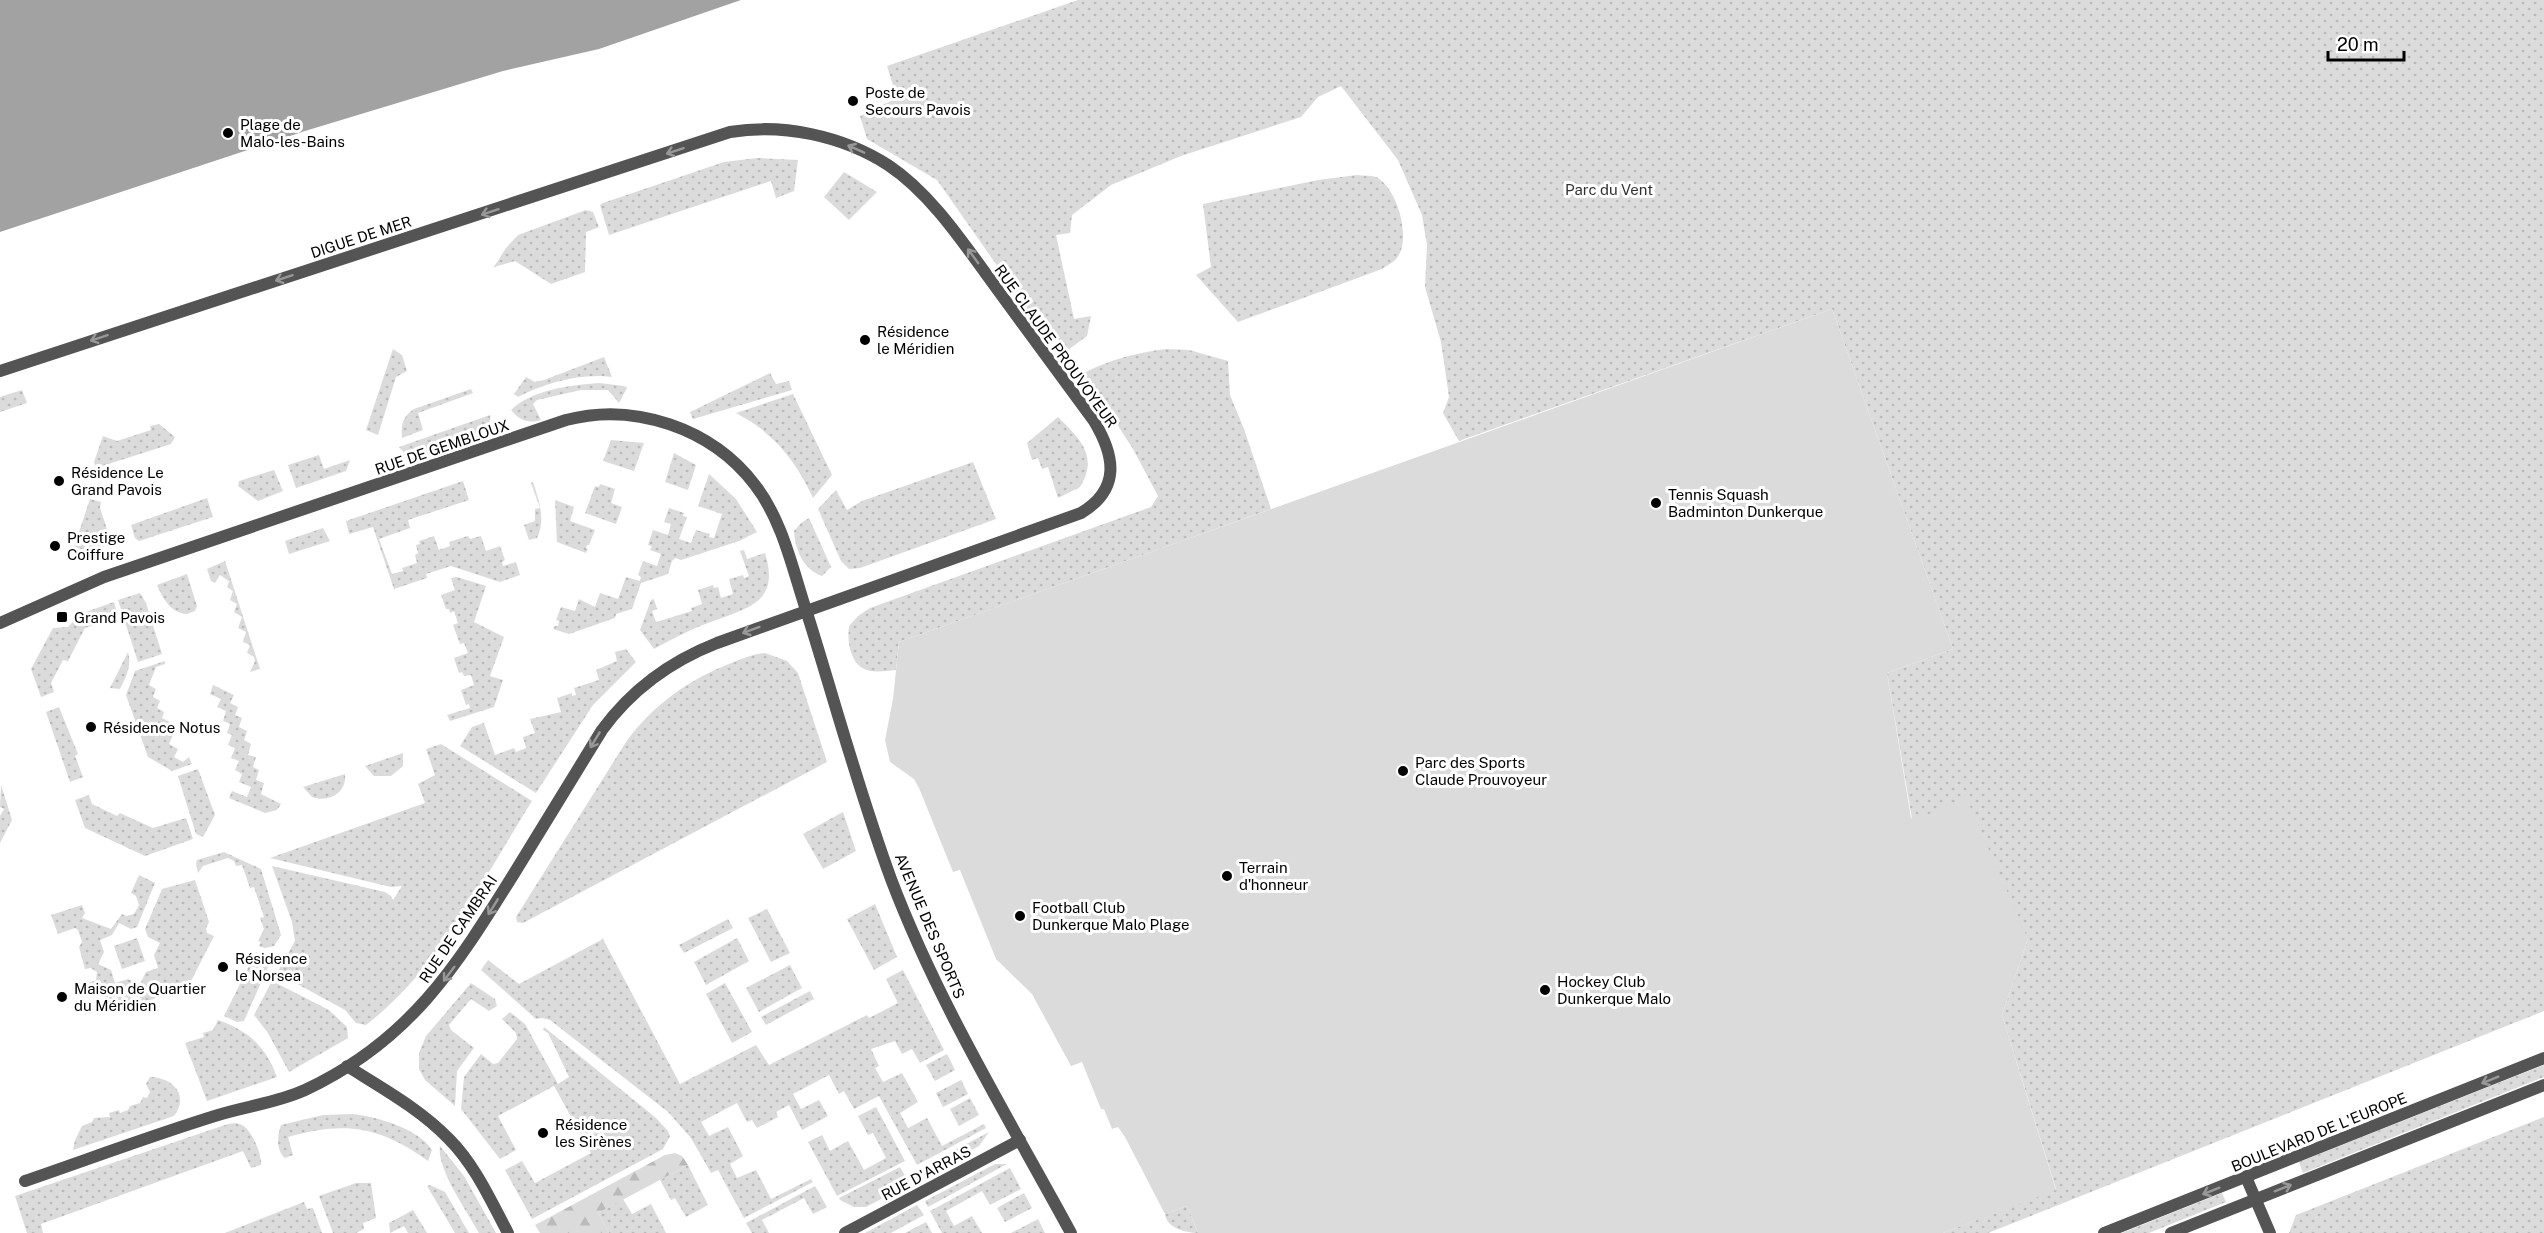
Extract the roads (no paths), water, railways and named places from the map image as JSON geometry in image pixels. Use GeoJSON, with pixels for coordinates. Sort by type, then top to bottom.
{"type":"FeatureCollection","features":[{"type":"Feature","properties":{"kind":"street","name":"RUE CLAUDE PROUVOYEUR"},"geometry":{"type":"LineString","coordinates":[[730,132],[770,129],[810,134],[849,146],[892,168],[918,191],[960,239],[1094,421],[1109,451],[1111,468],[1109,483],[1094,505],[1064,519],[806,612]]}},
{"type":"Feature","properties":{"kind":"street","name":"DIGUE DE MER"},"geometry":{"type":"LineString","coordinates":[[0,371],[730,132]]}},
{"type":"Feature","properties":{"kind":"street","name":"RUE DE GEMBLOUX"},"geometry":{"type":"LineString","coordinates":[[0,622],[130,568],[566,420],[609,414],[650,418],[677,427],[722,453],[744,472],[754,483],[770,509],[806,612]]}},
{"type":"Feature","properties":{"kind":"street","name":"RUE DE CAMBRAI"},"geometry":{"type":"LineString","coordinates":[[25,1181],[217,1116],[292,1095],[347,1066],[402,1026],[444,980],[482,926],[602,729],[623,704],[668,666],[692,654],[806,612]]}},
{"type":"Feature","properties":{"kind":"street","name":"AVENUE DES SPORTS"},"geometry":{"type":"LineString","coordinates":[[806,612],[897,893],[950,1010],[1071,1233]]}},
{"type":"Feature","properties":{"kind":"street","name":"BOULEVARD DE L'EUROPE"},"geometry":{"type":"LineString","coordinates":[[2104,1233],[2544,1058]]}},
{"type":"Feature","properties":{"kind":"street"},"geometry":{"type":"LineString","coordinates":[[347,1066],[428,1119],[450,1140],[467,1162],[508,1233]]}},
{"type":"Feature","properties":{"kind":"street"},"geometry":{"type":"LineString","coordinates":[[2170,1233],[2544,1085]]}},
{"type":"Feature","properties":{"kind":"street","name":"RUE D'ARRAS"},"geometry":{"type":"LineString","coordinates":[[845,1233],[1020,1140]]}},
{"type":"Feature","properties":{"kind":"street"},"geometry":{"type":"LineString","coordinates":[[2246,1177],[2270,1233]]}},
{"type":"Feature","properties":{"kind":"place","name":"Poste de Secours Pavois"},"geometry":{"type":"Point","coordinates":[853,101]}},
{"type":"Feature","properties":{"kind":"place","name":"Plage de Malo-les-Bains"},"geometry":{"type":"Point","coordinates":[228,133]}},
{"type":"Feature","properties":{"kind":"place","name":"Résidence le Méridien"},"geometry":{"type":"Point","coordinates":[865,340]}},
{"type":"Feature","properties":{"kind":"place","name":"Résidence Le Grand Pavois"},"geometry":{"type":"Point","coordinates":[59,481]}},
{"type":"Feature","properties":{"kind":"place","name":"Tennis Squash Badminton Dunkerque"},"geometry":{"type":"Point","coordinates":[1656,503]}},
{"type":"Feature","properties":{"kind":"place","name":"Prestige Coiffure"},"geometry":{"type":"Point","coordinates":[55,546]}},
{"type":"Feature","properties":{"kind":"place","name":"Grand Pavois"},"geometry":{"type":"Point","coordinates":[62,617]}},
{"type":"Feature","properties":{"kind":"place","name":"Résidence Notus"},"geometry":{"type":"Point","coordinates":[91,727]}},
{"type":"Feature","properties":{"kind":"place","name":"Parc des Sports Claude Prouvoyeur"},"geometry":{"type":"Point","coordinates":[1403,771]}},
{"type":"Feature","properties":{"kind":"place","name":"Terrain d'honneur"},"geometry":{"type":"Point","coordinates":[1227,876]}},
{"type":"Feature","properties":{"kind":"place","name":"Football Club Dunkerque Malo Plage"},"geometry":{"type":"Point","coordinates":[1020,916]}},
{"type":"Feature","properties":{"kind":"place","name":"Résidence le Norsea"},"geometry":{"type":"Point","coordinates":[223,967]}},
{"type":"Feature","properties":{"kind":"place","name":"Hockey Club Dunkerque Malo"},"geometry":{"type":"Point","coordinates":[1545,990]}},
{"type":"Feature","properties":{"kind":"place","name":"Maison de Quartier du Méridien"},"geometry":{"type":"Point","coordinates":[62,997]}},
{"type":"Feature","properties":{"kind":"place","name":"Résidence les Sirènes"},"geometry":{"type":"Point","coordinates":[543,1133]}},
{"type":"Feature","properties":{"kind":"park label","name":"Parc du Vent"},"geometry":{"type":"Point","coordinates":[1609,189]}}]}
